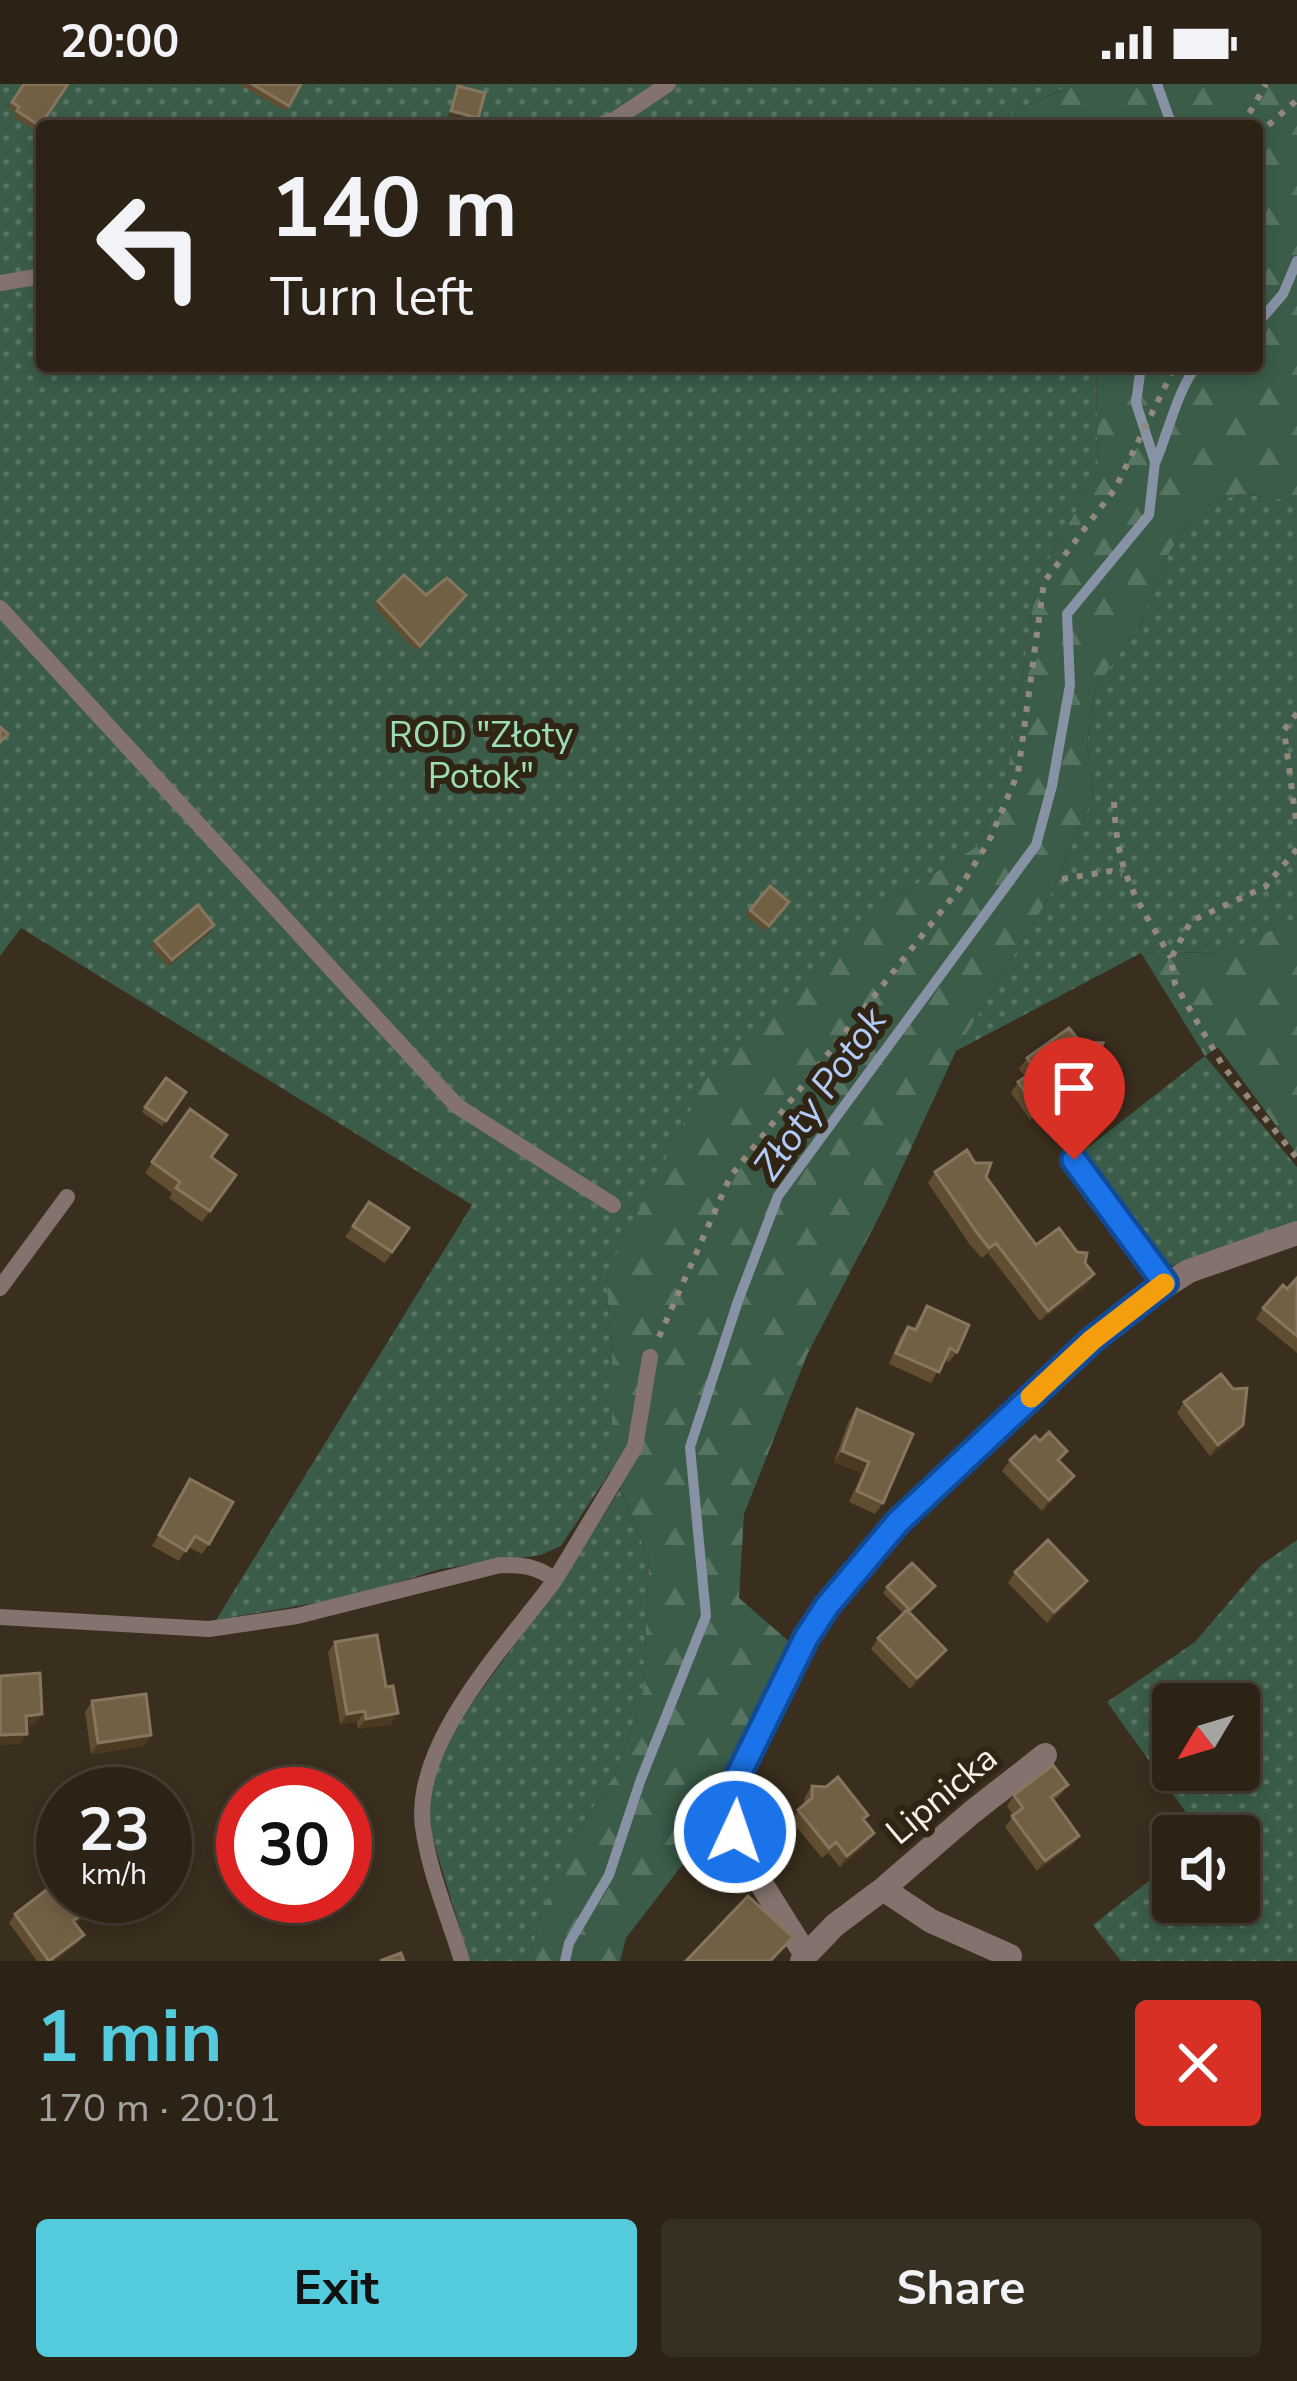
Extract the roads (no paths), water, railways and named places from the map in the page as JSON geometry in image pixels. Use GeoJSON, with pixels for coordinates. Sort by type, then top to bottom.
{"type":"FeatureCollection","features":[{"type":"Feature","properties":{"kind":"street","name":"Lipnicka"},"geometry":{"type":"LineString","coordinates":[[1045,1755],[835,1925],[804,1958],[744,1856],[731,1815],[744,1760],[806,1638],[863,1560],[898,1522],[1092,1340],[1165,1283],[1297,1233]]}},
{"type":"Feature","properties":{"kind":"street","name":"Lipnicka"},"geometry":{"type":"LineString","coordinates":[[883,1889],[931,1922],[1010,1956]]}},
{"type":"Feature","properties":{"kind":"lane"},"geometry":{"type":"LineString","coordinates":[[613,120],[668,84]]}},
{"type":"Feature","properties":{"kind":"lane"},"geometry":{"type":"LineString","coordinates":[[0,283],[36,277]]}},
{"type":"Feature","properties":{"kind":"lane"},"geometry":{"type":"LineString","coordinates":[[0,608],[457,1106],[613,1204]]}},
{"type":"Feature","properties":{"kind":"lane"},"geometry":{"type":"LineString","coordinates":[[1074,1160],[1165,1283]]}},
{"type":"Feature","properties":{"kind":"lane"},"geometry":{"type":"LineString","coordinates":[[0,1288],[68,1197]]}},
{"type":"Feature","properties":{"kind":"lane"},"geometry":{"type":"LineString","coordinates":[[462,1961],[423,1828],[425,1781],[442,1735],[555,1580],[635,1447],[650,1357]]}},
{"type":"Feature","properties":{"kind":"lane"},"geometry":{"type":"LineString","coordinates":[[0,1617],[209,1628],[297,1616],[500,1565],[526,1564],[555,1580]]}},
{"type":"Feature","properties":{"kind":"waterway","name":"Złoty Potok"},"geometry":{"type":"LineString","coordinates":[[1157,84],[1170,120]]}},
{"type":"Feature","properties":{"kind":"waterway"},"geometry":{"type":"LineString","coordinates":[[1263,317],[1283,294],[1297,261]]}},
{"type":"Feature","properties":{"kind":"waterway","name":"Złoty Potok"},"geometry":{"type":"LineString","coordinates":[[565,1961],[569,1943],[609,1875],[641,1779],[706,1616],[690,1447],[778,1196],[1036,845],[1070,685],[1067,614],[1149,515],[1155,462],[1136,403],[1140,372]]}},
{"type":"Feature","properties":{"kind":"waterway"},"geometry":{"type":"LineString","coordinates":[[1156,461],[1193,372]]}},
{"type":"Feature","properties":{"kind":"park label","name":"ROD \"Złoty Potok\""},"geometry":{"type":"Point","coordinates":[481,754]}}]}
